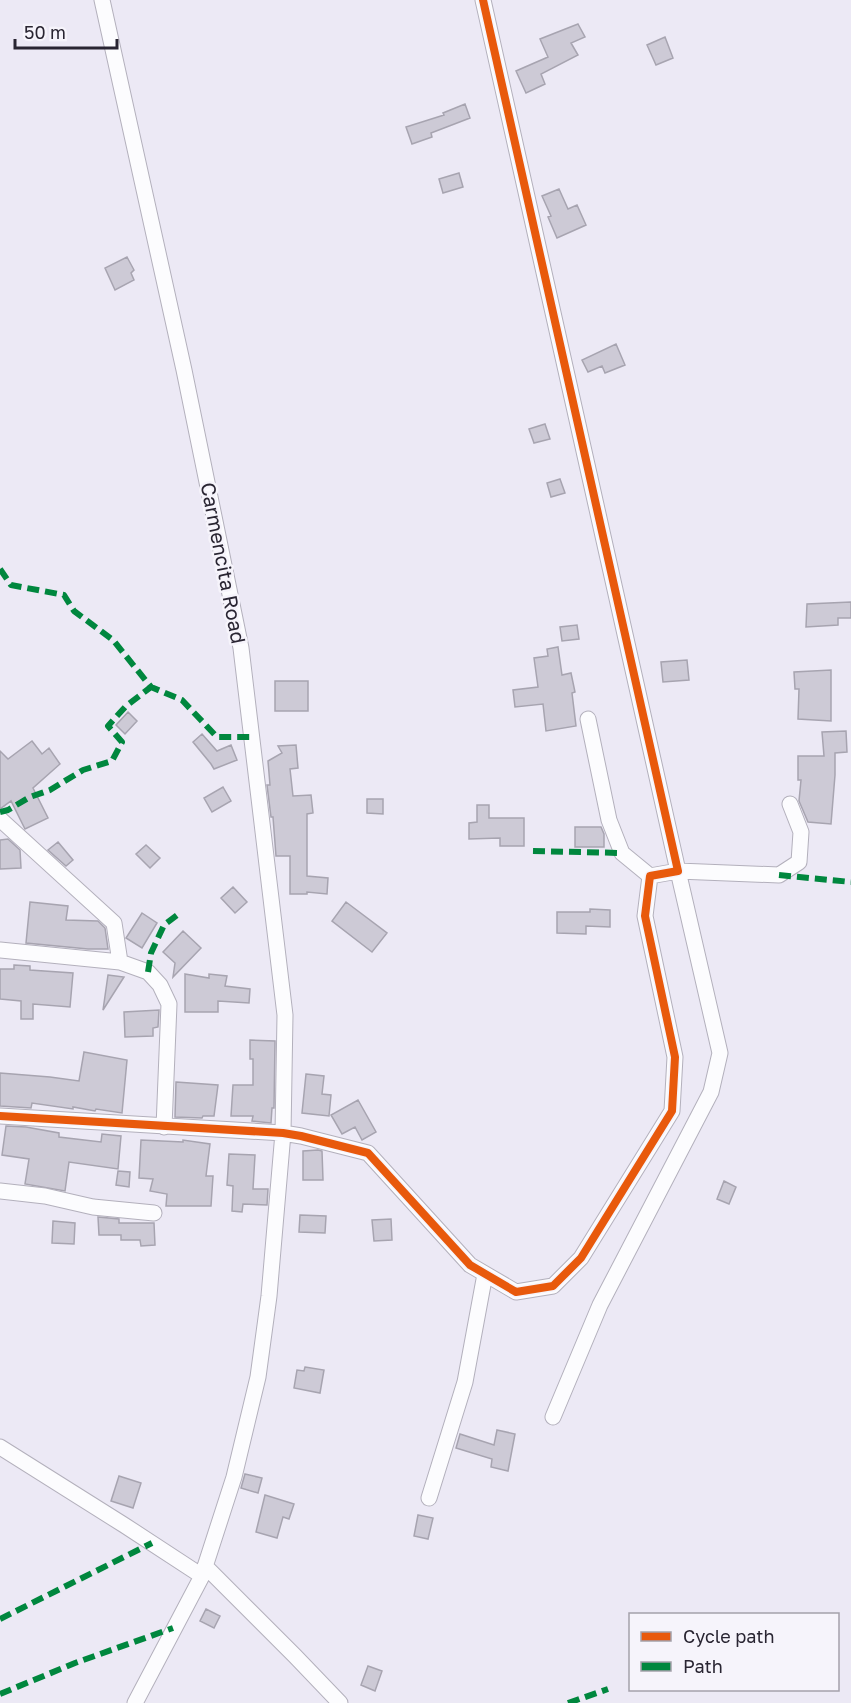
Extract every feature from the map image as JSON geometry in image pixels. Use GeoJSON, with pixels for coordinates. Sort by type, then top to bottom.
{"type":"FeatureCollection","features":[{"type":"Feature","properties":{"kind":"street","name":"Carmencita Road"},"geometry":{"type":"LineString","coordinates":[[102,0],[184,370],[241,648],[285,1015],[283,1133],[269,1296],[258,1377],[234,1477],[203,1571],[135,1703]]}},
{"type":"Feature","properties":{"kind":"street"},"geometry":{"type":"LineString","coordinates":[[483,0],[720,1053],[711,1092],[600,1305],[553,1418]]}},
{"type":"Feature","properties":{"kind":"street"},"geometry":{"type":"LineString","coordinates":[[588,719],[609,820],[622,853],[650,876],[678,871],[779,875],[799,862],[801,832],[790,804]]}},
{"type":"Feature","properties":{"kind":"street"},"geometry":{"type":"LineString","coordinates":[[0,819],[114,922],[120,962]]}},
{"type":"Feature","properties":{"kind":"street"},"geometry":{"type":"LineString","coordinates":[[0,1116],[283,1133],[369,1153],[470,1265],[516,1292],[553,1286],[581,1258],[672,1111],[675,1057],[645,916],[650,876]]}},
{"type":"Feature","properties":{"kind":"street"},"geometry":{"type":"LineString","coordinates":[[0,950],[120,962],[148,972],[160,985],[169,1004],[165,1127]]}},
{"type":"Feature","properties":{"kind":"street"},"geometry":{"type":"LineString","coordinates":[[0,1191],[45,1196],[93,1207],[154,1213]]}},
{"type":"Feature","properties":{"kind":"street"},"geometry":{"type":"LineString","coordinates":[[429,1498],[465,1382],[485,1274]]}},
{"type":"Feature","properties":{"kind":"street"},"geometry":{"type":"LineString","coordinates":[[0,1447],[203,1571],[296,1656],[340,1703]]}},
{"type":"Feature","properties":{"kind":"building"},"geometry":{"type":"Polygon","coordinates":[[[578,24],[585,37],[571,43],[578,55],[541,74],[545,84],[526,93],[516,71],[548,57],[540,39],[578,24]]]}},
{"type":"Feature","properties":{"kind":"building"},"geometry":{"type":"Polygon","coordinates":[[[665,37],[673,58],[656,65],[647,45],[665,37]]]}},
{"type":"Feature","properties":{"kind":"building"},"geometry":{"type":"Polygon","coordinates":[[[465,104],[470,118],[431,133],[432,137],[412,144],[406,127],[444,115],[443,113],[465,104]]]}},
{"type":"Feature","properties":{"kind":"building"},"geometry":{"type":"Polygon","coordinates":[[[459,173],[463,187],[443,193],[439,179],[459,173]]]}},
{"type":"Feature","properties":{"kind":"building"},"geometry":{"type":"Polygon","coordinates":[[[559,189],[568,209],[577,205],[586,225],[557,238],[542,196],[559,189]]]}},
{"type":"Feature","properties":{"kind":"building"},"geometry":{"type":"Polygon","coordinates":[[[127,257],[134,270],[131,273],[134,280],[115,290],[105,268],[127,257]]]}},
{"type":"Feature","properties":{"kind":"building"},"geometry":{"type":"Polygon","coordinates":[[[616,344],[625,365],[605,373],[602,366],[588,372],[582,360],[616,344]]]}},
{"type":"Feature","properties":{"kind":"building"},"geometry":{"type":"Polygon","coordinates":[[[545,424],[550,439],[534,443],[529,429],[545,424]]]}},
{"type":"Feature","properties":{"kind":"building"},"geometry":{"type":"Polygon","coordinates":[[[560,479],[565,493],[551,497],[547,483],[560,479]]]}},
{"type":"Feature","properties":{"kind":"building"},"geometry":{"type":"Polygon","coordinates":[[[851,602],[851,618],[838,618],[838,625],[806,627],[807,604],[851,602]]]}},
{"type":"Feature","properties":{"kind":"building"},"geometry":{"type":"Polygon","coordinates":[[[577,625],[579,639],[562,641],[560,627],[577,625]]]}},
{"type":"Feature","properties":{"kind":"building"},"geometry":{"type":"Polygon","coordinates":[[[558,647],[562,675],[571,673],[575,692],[572,693],[576,726],[546,731],[543,704],[515,707],[513,690],[538,687],[534,658],[548,656],[547,649],[558,647]]]}},
{"type":"Feature","properties":{"kind":"building"},"geometry":{"type":"Polygon","coordinates":[[[687,660],[689,680],[663,682],[661,662],[687,660]]]}},
{"type":"Feature","properties":{"kind":"building"},"geometry":{"type":"Polygon","coordinates":[[[831,670],[831,721],[798,719],[799,689],[795,689],[794,672],[831,670]]]}},
{"type":"Feature","properties":{"kind":"building"},"geometry":{"type":"Polygon","coordinates":[[[275,681],[308,681],[308,711],[275,711],[275,681]]]}},
{"type":"Feature","properties":{"kind":"building"},"geometry":{"type":"Polygon","coordinates":[[[128,712],[137,721],[125,734],[116,725],[128,712]]]}},
{"type":"Feature","properties":{"kind":"building"},"geometry":{"type":"Polygon","coordinates":[[[846,731],[847,752],[835,753],[831,824],[808,822],[799,801],[801,780],[798,780],[798,756],[824,756],[822,732],[846,731]]]}},
{"type":"Feature","properties":{"kind":"building"},"geometry":{"type":"Polygon","coordinates":[[[202,734],[217,751],[231,745],[237,760],[214,769],[193,742],[202,734]]]}},
{"type":"Feature","properties":{"kind":"building"},"geometry":{"type":"Polygon","coordinates":[[[32,741],[42,754],[49,748],[60,764],[33,788],[48,818],[25,829],[11,801],[0,809],[0,751],[8,759],[32,741]]]}},
{"type":"Feature","properties":{"kind":"building"},"geometry":{"type":"Polygon","coordinates":[[[296,745],[298,768],[290,769],[293,796],[311,795],[313,813],[307,814],[307,876],[328,878],[327,894],[307,892],[307,894],[290,894],[290,856],[276,856],[273,817],[271,817],[267,785],[270,785],[268,761],[282,753],[278,746],[296,745]]]}},
{"type":"Feature","properties":{"kind":"building"},"geometry":{"type":"Polygon","coordinates":[[[223,787],[231,801],[212,812],[204,798],[223,787]]]}},
{"type":"Feature","properties":{"kind":"building"},"geometry":{"type":"Polygon","coordinates":[[[367,799],[383,799],[383,814],[367,813],[367,799]]]}},
{"type":"Feature","properties":{"kind":"building"},"geometry":{"type":"Polygon","coordinates":[[[477,805],[489,805],[489,818],[524,818],[524,846],[500,846],[500,838],[469,839],[469,823],[477,822],[477,805]]]}},
{"type":"Feature","properties":{"kind":"building"},"geometry":{"type":"Polygon","coordinates":[[[575,827],[601,827],[604,834],[604,847],[575,847],[575,827]]]}},
{"type":"Feature","properties":{"kind":"building"},"geometry":{"type":"Polygon","coordinates":[[[8,839],[20,850],[21,868],[0,869],[0,840],[8,839]]]}},
{"type":"Feature","properties":{"kind":"building"},"geometry":{"type":"Polygon","coordinates":[[[58,842],[73,860],[66,866],[48,850],[58,842]]]}},
{"type":"Feature","properties":{"kind":"building"},"geometry":{"type":"Polygon","coordinates":[[[146,845],[160,858],[150,868],[136,854],[146,845]]]}},
{"type":"Feature","properties":{"kind":"building"},"geometry":{"type":"Polygon","coordinates":[[[233,887],[247,902],[235,913],[221,898],[233,887]]]}},
{"type":"Feature","properties":{"kind":"building"},"geometry":{"type":"Polygon","coordinates":[[[30,902],[68,906],[66,920],[98,921],[105,928],[108,949],[26,943],[30,902]]]}},
{"type":"Feature","properties":{"kind":"building"},"geometry":{"type":"Polygon","coordinates":[[[346,902],[387,933],[372,952],[332,921],[346,902]]]}},
{"type":"Feature","properties":{"kind":"building"},"geometry":{"type":"Polygon","coordinates":[[[590,909],[610,910],[610,927],[586,926],[586,934],[557,933],[557,912],[590,912],[590,909]]]}},
{"type":"Feature","properties":{"kind":"building"},"geometry":{"type":"Polygon","coordinates":[[[142,913],[157,923],[142,948],[126,938],[142,913]]]}},
{"type":"Feature","properties":{"kind":"building"},"geometry":{"type":"Polygon","coordinates":[[[183,931],[201,948],[173,977],[175,963],[163,952],[183,931]]]}},
{"type":"Feature","properties":{"kind":"building"},"geometry":{"type":"Polygon","coordinates":[[[14,965],[30,966],[30,970],[73,973],[70,1007],[33,1004],[33,1019],[21,1019],[21,1001],[0,999],[0,969],[14,969],[14,965]]]}},
{"type":"Feature","properties":{"kind":"building"},"geometry":{"type":"Polygon","coordinates":[[[185,974],[209,978],[209,974],[227,976],[225,986],[250,989],[249,1003],[218,1001],[218,1012],[185,1012],[185,974]]]}},
{"type":"Feature","properties":{"kind":"building"},"geometry":{"type":"Polygon","coordinates":[[[108,975],[124,977],[103,1010],[108,975]]]}},
{"type":"Feature","properties":{"kind":"building"},"geometry":{"type":"Polygon","coordinates":[[[159,1010],[158,1027],[153,1028],[153,1036],[125,1037],[124,1012],[159,1010]]]}},
{"type":"Feature","properties":{"kind":"building"},"geometry":{"type":"Polygon","coordinates":[[[250,1040],[275,1041],[274,1108],[272,1108],[271,1123],[252,1121],[253,1116],[231,1116],[233,1085],[253,1085],[250,1040]]]}},
{"type":"Feature","properties":{"kind":"building"},"geometry":{"type":"Polygon","coordinates":[[[84,1052],[127,1060],[122,1113],[32,1103],[31,1108],[0,1106],[0,1073],[79,1081],[84,1052]]]}},
{"type":"Feature","properties":{"kind":"building"},"geometry":{"type":"Polygon","coordinates":[[[306,1074],[324,1076],[322,1094],[331,1095],[329,1116],[302,1113],[306,1074]]]}},
{"type":"Feature","properties":{"kind":"building"},"geometry":{"type":"Polygon","coordinates":[[[176,1082],[218,1085],[214,1116],[175,1117],[176,1082]]]}},
{"type":"Feature","properties":{"kind":"building"},"geometry":{"type":"Polygon","coordinates":[[[358,1100],[376,1132],[362,1140],[355,1127],[342,1134],[331,1115],[358,1100]]]}},
{"type":"Feature","properties":{"kind":"building"},"geometry":{"type":"Polygon","coordinates":[[[6,1126],[26,1127],[59,1133],[59,1137],[101,1142],[102,1134],[121,1136],[118,1169],[69,1162],[65,1191],[25,1184],[29,1159],[2,1155],[6,1126]]]}},
{"type":"Feature","properties":{"kind":"building"},"geometry":{"type":"Polygon","coordinates":[[[141,1140],[183,1142],[183,1140],[210,1144],[206,1176],[213,1176],[211,1206],[166,1206],[167,1194],[150,1191],[153,1179],[139,1178],[141,1140]]]}},
{"type":"Feature","properties":{"kind":"building"},"geometry":{"type":"Polygon","coordinates":[[[303,1151],[322,1151],[323,1180],[303,1180],[303,1151]]]}},
{"type":"Feature","properties":{"kind":"building"},"geometry":{"type":"Polygon","coordinates":[[[229,1154],[255,1155],[253,1189],[268,1189],[267,1205],[243,1204],[242,1212],[232,1211],[233,1186],[227,1185],[229,1154]]]}},
{"type":"Feature","properties":{"kind":"building"},"geometry":{"type":"Polygon","coordinates":[[[118,1171],[130,1172],[129,1187],[116,1185],[118,1171]]]}},
{"type":"Feature","properties":{"kind":"building"},"geometry":{"type":"Polygon","coordinates":[[[724,1181],[736,1187],[729,1204],[717,1199],[724,1181]]]}},
{"type":"Feature","properties":{"kind":"building"},"geometry":{"type":"Polygon","coordinates":[[[300,1215],[326,1216],[325,1233],[299,1232],[300,1215]]]}},
{"type":"Feature","properties":{"kind":"building"},"geometry":{"type":"Polygon","coordinates":[[[98,1217],[119,1219],[119,1223],[154,1223],[155,1245],[141,1246],[140,1240],[121,1240],[121,1235],[99,1235],[98,1217]]]}},
{"type":"Feature","properties":{"kind":"building"},"geometry":{"type":"Polygon","coordinates":[[[391,1219],[392,1240],[374,1241],[372,1220],[391,1219]]]}},
{"type":"Feature","properties":{"kind":"building"},"geometry":{"type":"Polygon","coordinates":[[[53,1221],[75,1223],[74,1244],[52,1243],[53,1221]]]}},
{"type":"Feature","properties":{"kind":"building"},"geometry":{"type":"Polygon","coordinates":[[[305,1367],[324,1370],[320,1393],[294,1388],[297,1370],[304,1371],[305,1367]]]}},
{"type":"Feature","properties":{"kind":"building"},"geometry":{"type":"Polygon","coordinates":[[[497,1430],[515,1434],[508,1471],[491,1467],[492,1459],[456,1448],[460,1434],[494,1445],[497,1430]]]}},
{"type":"Feature","properties":{"kind":"building"},"geometry":{"type":"Polygon","coordinates":[[[245,1474],[262,1478],[258,1493],[241,1488],[245,1474]]]}},
{"type":"Feature","properties":{"kind":"building"},"geometry":{"type":"Polygon","coordinates":[[[119,1476],[141,1483],[133,1508],[111,1501],[119,1476]]]}},
{"type":"Feature","properties":{"kind":"building"},"geometry":{"type":"Polygon","coordinates":[[[265,1495],[294,1504],[289,1519],[283,1517],[277,1538],[256,1532],[265,1495]]]}},
{"type":"Feature","properties":{"kind":"building"},"geometry":{"type":"Polygon","coordinates":[[[418,1515],[433,1518],[428,1539],[414,1536],[418,1515]]]}},
{"type":"Feature","properties":{"kind":"building"},"geometry":{"type":"Polygon","coordinates":[[[206,1609],[220,1616],[214,1628],[200,1621],[206,1609]]]}},
{"type":"Feature","properties":{"kind":"building"},"geometry":{"type":"Polygon","coordinates":[[[368,1666],[382,1671],[375,1691],[361,1685],[368,1666]]]}},
{"type":"Feature","properties":{"kind":"marked path"},"geometry":{"type":"LineString","coordinates":[[0,569],[11,585],[64,595],[74,611],[113,640],[151,687],[182,700],[217,737],[251,737]]}},
{"type":"Feature","properties":{"kind":"marked path"},"geometry":{"type":"LineString","coordinates":[[0,812],[50,790],[83,770],[112,761],[122,742],[108,726],[126,706],[151,687]]}},
{"type":"Feature","properties":{"kind":"marked path"},"geometry":{"type":"LineString","coordinates":[[533,851],[622,853]]}},
{"type":"Feature","properties":{"kind":"marked path"},"geometry":{"type":"LineString","coordinates":[[779,875],[851,882]]}},
{"type":"Feature","properties":{"kind":"marked path"},"geometry":{"type":"LineString","coordinates":[[148,972],[151,953],[164,925],[180,913]]}},
{"type":"Feature","properties":{"kind":"marked path"},"geometry":{"type":"LineString","coordinates":[[0,1619],[152,1543]]}},
{"type":"Feature","properties":{"kind":"marked path"},"geometry":{"type":"LineString","coordinates":[[0,1694],[75,1663],[173,1628]]}},
{"type":"Feature","properties":{"kind":"marked path"},"geometry":{"type":"LineString","coordinates":[[568,1703],[608,1689]]}},
{"type":"Feature","properties":{"kind":"cycle path"},"geometry":{"type":"LineString","coordinates":[[0,1116],[283,1133],[368,1153],[470,1265],[516,1292],[553,1286],[581,1258],[672,1111],[675,1057],[645,916],[650,876],[678,871],[483,0]]}}]}
